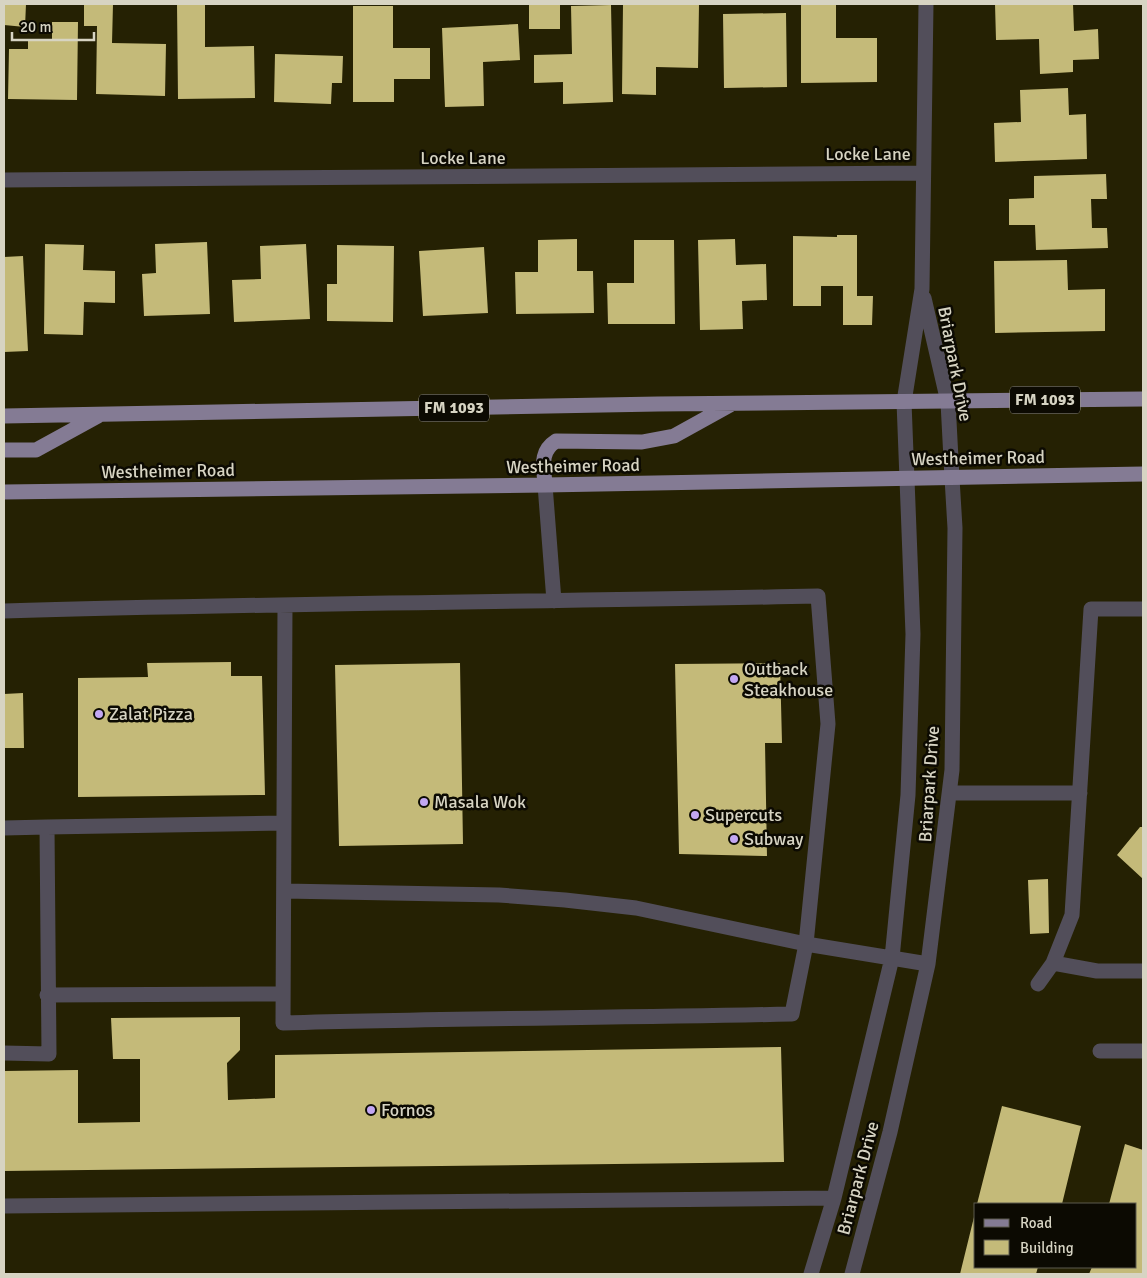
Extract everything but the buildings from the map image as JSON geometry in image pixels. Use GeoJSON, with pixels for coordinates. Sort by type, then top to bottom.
{"type":"FeatureCollection","features":[{"type":"Feature","properties":{"kind":"main road","name":"FM 1093"},"geometry":{"type":"LineString","coordinates":[[4,416],[1143,399]]}},
{"type":"Feature","properties":{"kind":"main road"},"geometry":{"type":"LineString","coordinates":[[545,486],[544,456],[548,446],[556,441],[642,442],[674,436],[732,404]]}},
{"type":"Feature","properties":{"kind":"main road"},"geometry":{"type":"LineString","coordinates":[[4,450],[36,450],[102,414]]}},
{"type":"Feature","properties":{"kind":"main road","name":"Westheimer Road"},"geometry":{"type":"LineString","coordinates":[[4,492],[545,486],[1143,474]]}},
{"type":"Feature","properties":{"kind":"street","name":"Briarpark Drive"},"geometry":{"type":"LineString","coordinates":[[811,1274],[834,1198],[892,958],[908,795],[913,643],[904,402],[922,289],[926,4]]}},
{"type":"Feature","properties":{"kind":"street","name":"Locke Lane"},"geometry":{"type":"LineString","coordinates":[[4,180],[923,173]]}},
{"type":"Feature","properties":{"kind":"street","name":"Briarpark Drive"},"geometry":{"type":"LineString","coordinates":[[852,1274],[890,1132],[928,964],[952,770],[955,538],[948,402],[922,289]]}},
{"type":"Feature","properties":{"kind":"street"},"geometry":{"type":"LineString","coordinates":[[545,486],[554,601]]}},
{"type":"Feature","properties":{"kind":"street"},"geometry":{"type":"LineString","coordinates":[[4,611],[284,605],[818,596],[828,724],[806,944],[792,1014],[283,1023],[284,605]]}},
{"type":"Feature","properties":{"kind":"street"},"geometry":{"type":"LineString","coordinates":[[1038,984],[1053,963],[1072,915],[1091,609],[1143,609]]}},
{"type":"Feature","properties":{"kind":"street"},"geometry":{"type":"LineString","coordinates":[[950,793],[1080,793]]}},
{"type":"Feature","properties":{"kind":"street"},"geometry":{"type":"LineString","coordinates":[[4,828],[284,823]]}},
{"type":"Feature","properties":{"kind":"street"},"geometry":{"type":"LineString","coordinates":[[4,1053],[48,1054],[47,828]]}},
{"type":"Feature","properties":{"kind":"street"},"geometry":{"type":"LineString","coordinates":[[284,891],[499,894],[636,908],[806,944],[928,964]]}},
{"type":"Feature","properties":{"kind":"street"},"geometry":{"type":"LineString","coordinates":[[1053,963],[1097,971],[1143,971]]}},
{"type":"Feature","properties":{"kind":"street"},"geometry":{"type":"LineString","coordinates":[[47,995],[283,994]]}},
{"type":"Feature","properties":{"kind":"street"},"geometry":{"type":"LineString","coordinates":[[1100,1050],[1143,1051]]}},
{"type":"Feature","properties":{"kind":"street"},"geometry":{"type":"LineString","coordinates":[[4,1206],[834,1198]]}},
{"type":"Feature","properties":{"kind":"place","name":"Outback Steakhouse"},"geometry":{"type":"Point","coordinates":[734,679]}},
{"type":"Feature","properties":{"kind":"place","name":"Zalat Pizza"},"geometry":{"type":"Point","coordinates":[99,714]}},
{"type":"Feature","properties":{"kind":"place","name":"Masala Wok"},"geometry":{"type":"Point","coordinates":[424,802]}},
{"type":"Feature","properties":{"kind":"place","name":"Supercuts"},"geometry":{"type":"Point","coordinates":[695,815]}},
{"type":"Feature","properties":{"kind":"place","name":"Subway"},"geometry":{"type":"Point","coordinates":[734,839]}},
{"type":"Feature","properties":{"kind":"place","name":"Fornos"},"geometry":{"type":"Point","coordinates":[371,1110]}}]}
